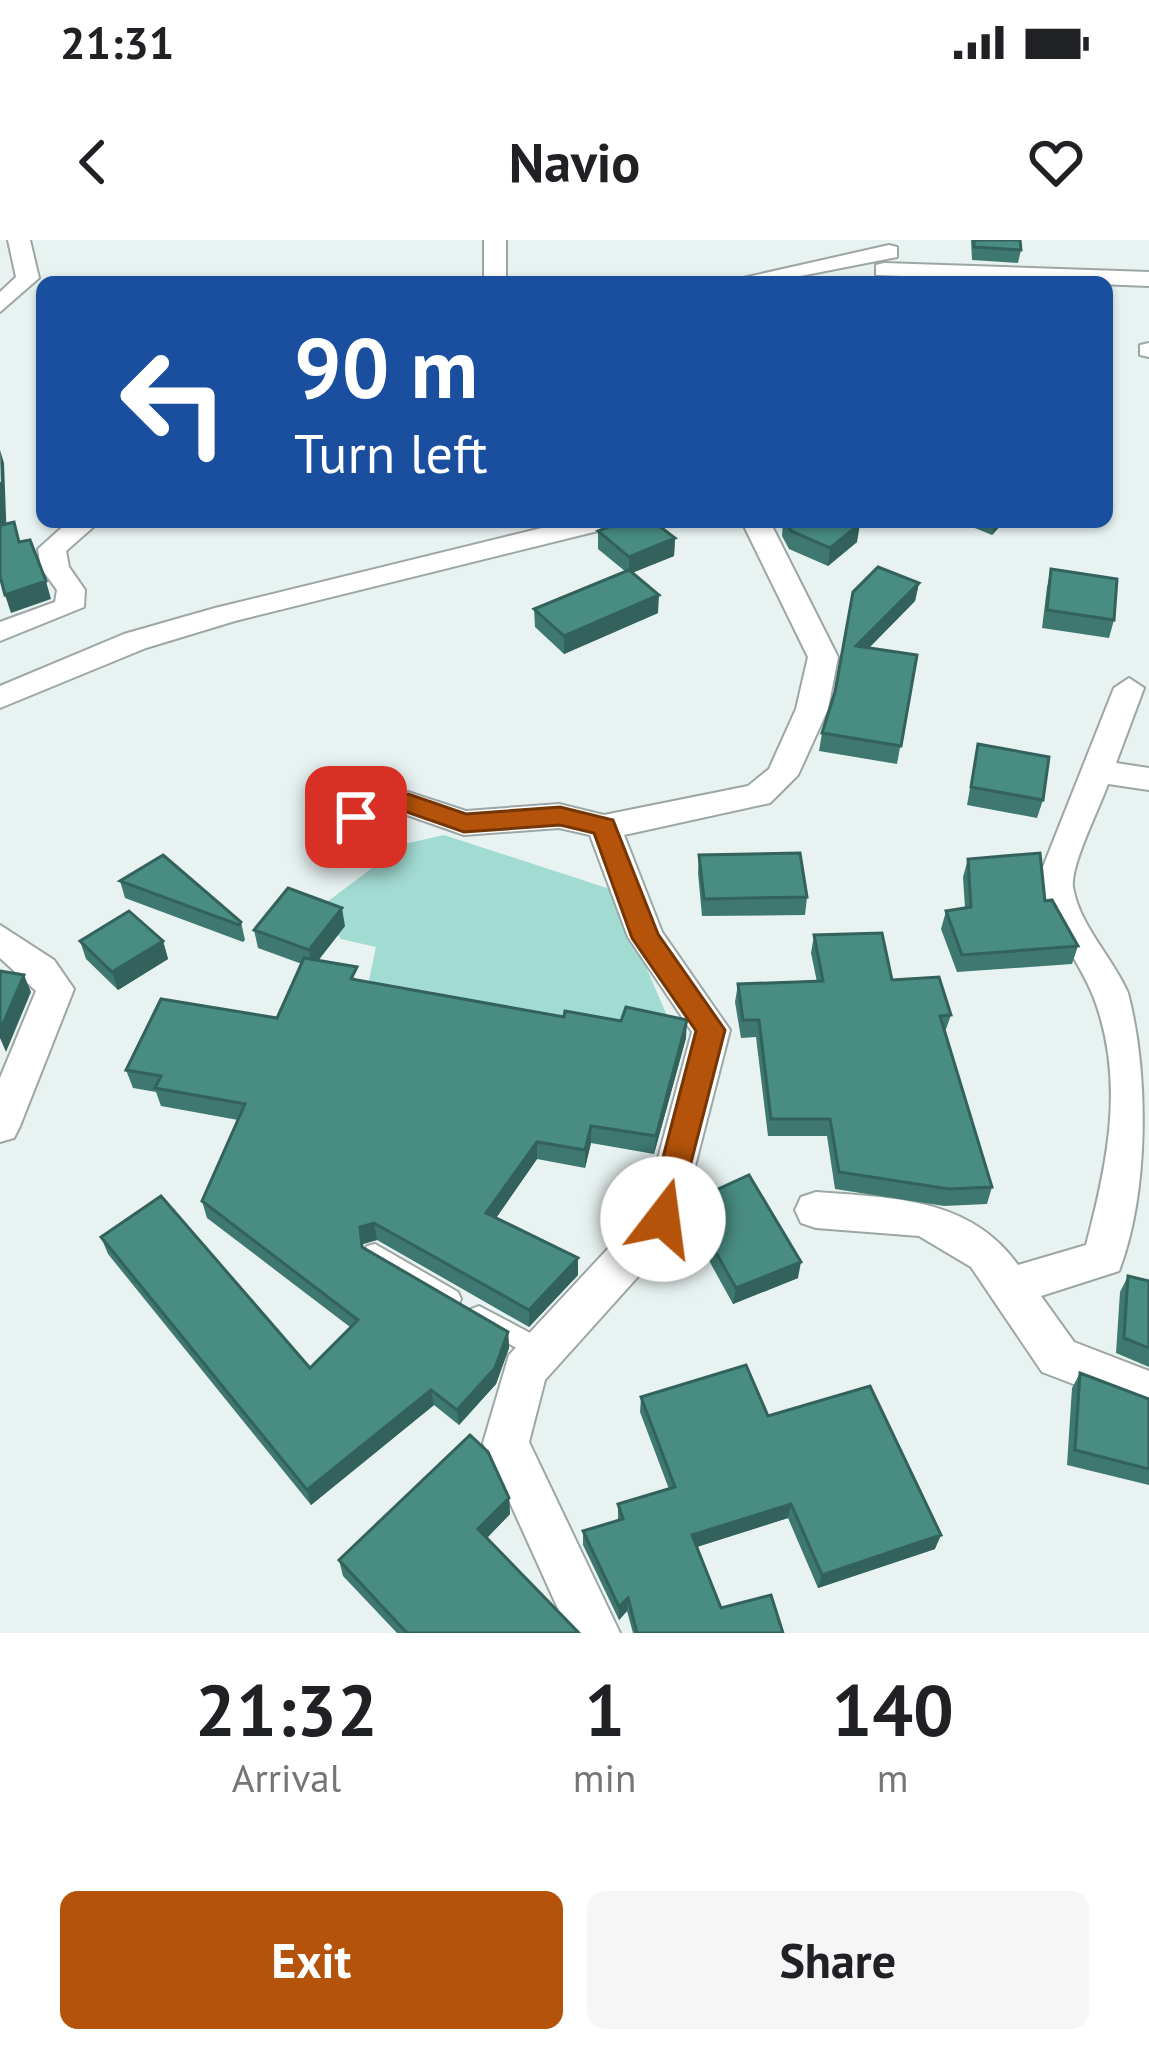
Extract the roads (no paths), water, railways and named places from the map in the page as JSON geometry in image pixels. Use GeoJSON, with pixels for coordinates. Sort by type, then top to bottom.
{"type":"FeatureCollection","features":[{"type":"Feature","properties":{"kind":"street"},"geometry":{"type":"LineString","coordinates":[[0,305],[28,278],[19,240]]}},
{"type":"Feature","properties":{"kind":"street"},"geometry":{"type":"LineString","coordinates":[[495,240],[495,276]]}},
{"type":"Feature","properties":{"kind":"street"},"geometry":{"type":"LineString","coordinates":[[779,276],[887,261],[1105,276]]}},
{"type":"Feature","properties":{"kind":"street"},"geometry":{"type":"LineString","coordinates":[[1113,277],[1149,279]]}},
{"type":"Feature","properties":{"kind":"street"},"geometry":{"type":"LineString","coordinates":[[0,632],[69,608],[71,590],[55,568],[52,550],[79,528]]}},
{"type":"Feature","properties":{"kind":"street"},"geometry":{"type":"LineString","coordinates":[[0,698],[135,641],[225,614],[576,528]]}},
{"type":"Feature","properties":{"kind":"street"},"geometry":{"type":"LineString","coordinates":[[356,817],[408,803],[464,823],[560,816],[604,827],[758,795],[782,775],[812,710],[823,657],[759,528]]}},
{"type":"Feature","properties":{"kind":"street"},"geometry":{"type":"LineString","coordinates":[[1006,1288],[1104,1258],[1138,1124],[1133,1058],[1112,997],[1054,882],[1129,688]]}},
{"type":"Feature","properties":{"kind":"street"},"geometry":{"type":"LineString","coordinates":[[1098,771],[1149,779]]}},
{"type":"Feature","properties":{"kind":"street"},"geometry":{"type":"LineString","coordinates":[[595,1633],[506,1443],[525,1370],[663,1219],[710,1030],[646,938],[604,827]]}},
{"type":"Feature","properties":{"kind":"street"},"geometry":{"type":"LineString","coordinates":[[0,938],[41,970],[55,989],[0,1126]]}},
{"type":"Feature","properties":{"kind":"street"},"geometry":{"type":"LineString","coordinates":[[816,1210],[926,1219],[986,1254],[1058,1357],[1149,1392]]}},
{"type":"Feature","properties":{"kind":"lane"},"geometry":{"type":"LineString","coordinates":[[374,1253],[543,1351]]}}]}
